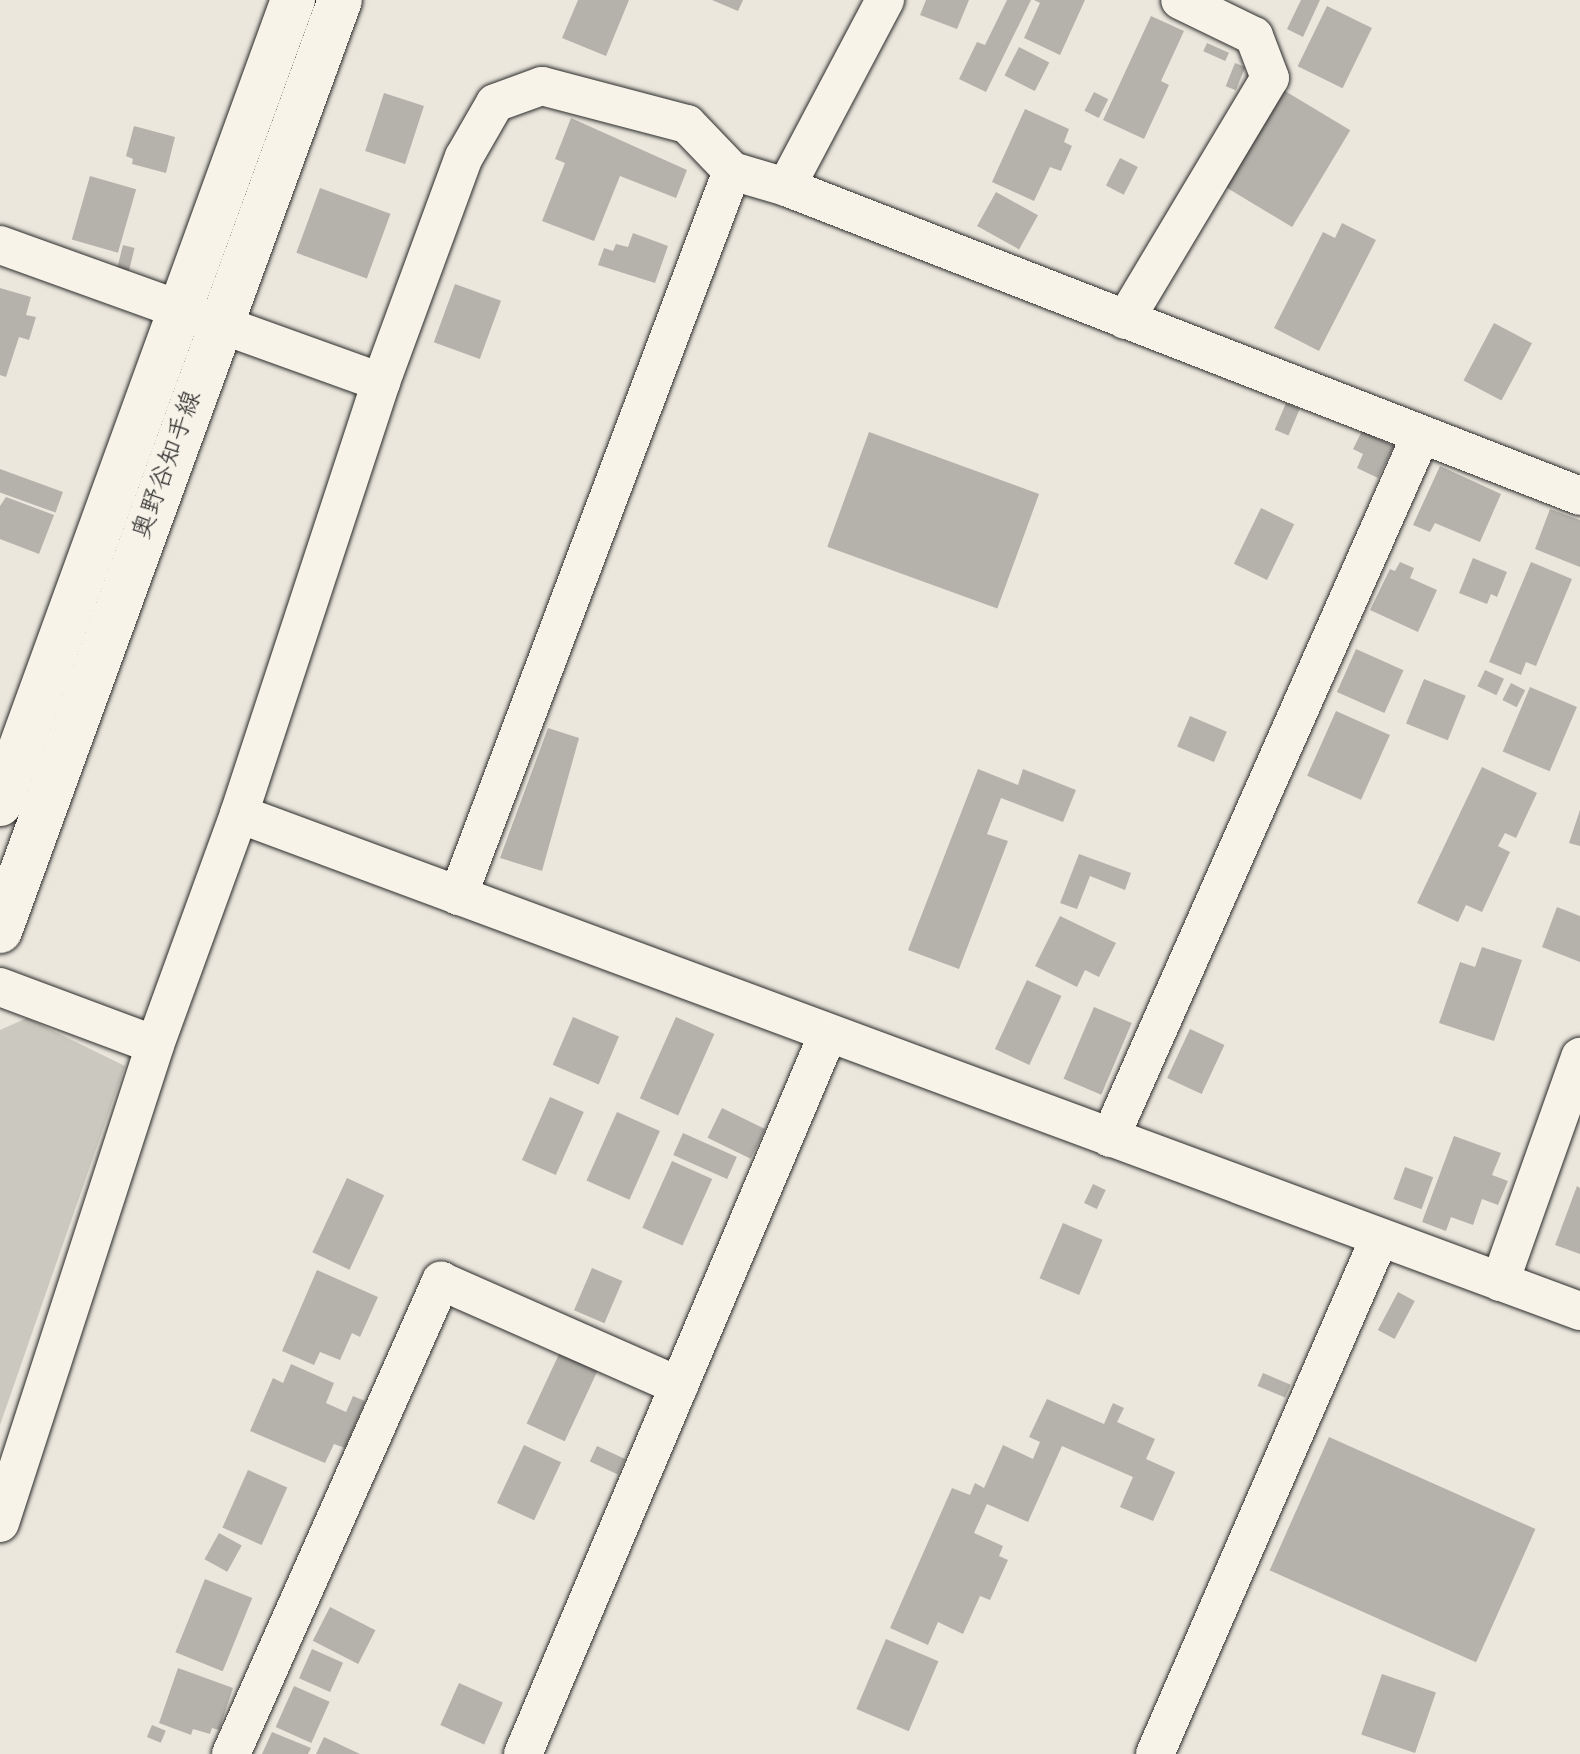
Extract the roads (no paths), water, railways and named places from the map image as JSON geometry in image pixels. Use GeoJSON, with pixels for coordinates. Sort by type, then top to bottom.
{"type":"FeatureCollection","features":[{"type":"Feature","properties":{"kind":"main road","name":"奥野谷知手線"},"geometry":{"type":"LineString","coordinates":[[0,804],[293,0]]}},
{"type":"Feature","properties":{"kind":"main road","name":"奥野谷知手線"},"geometry":{"type":"LineString","coordinates":[[0,931],[340,0]]}},
{"type":"Feature","properties":{"kind":"street"},"geometry":{"type":"LineString","coordinates":[[786,187],[885,0]]}},
{"type":"Feature","properties":{"kind":"street"},"geometry":{"type":"LineString","coordinates":[[1125,320],[1270,78],[1254,36],[1180,0]]}},
{"type":"Feature","properties":{"kind":"street"},"geometry":{"type":"LineString","coordinates":[[0,1523],[155,1045],[239,814],[381,382],[464,157],[495,103],[542,86],[687,124],[732,171],[786,187],[1420,437],[1580,496]]}},
{"type":"Feature","properties":{"kind":"street"},"geometry":{"type":"LineString","coordinates":[[458,896],[732,171]]}},
{"type":"Feature","properties":{"kind":"street"},"geometry":{"type":"LineString","coordinates":[[0,245],[381,382]]}},
{"type":"Feature","properties":{"kind":"street"},"geometry":{"type":"LineString","coordinates":[[1110,1138],[1420,437]]}},
{"type":"Feature","properties":{"kind":"street"},"geometry":{"type":"LineString","coordinates":[[239,814],[827,1036],[1580,1311]]}},
{"type":"Feature","properties":{"kind":"street"},"geometry":{"type":"LineString","coordinates":[[0,987],[155,1045]]}},
{"type":"Feature","properties":{"kind":"street"},"geometry":{"type":"LineString","coordinates":[[523,1754],[827,1036]]}},
{"type":"Feature","properties":{"kind":"street"},"geometry":{"type":"LineString","coordinates":[[1500,1282],[1580,1057]]}},
{"type":"Feature","properties":{"kind":"street"},"geometry":{"type":"LineString","coordinates":[[1155,1754],[1379,1239]]}},
{"type":"Feature","properties":{"kind":"street"},"geometry":{"type":"LineString","coordinates":[[231,1754],[441,1281],[679,1386]]}}]}
